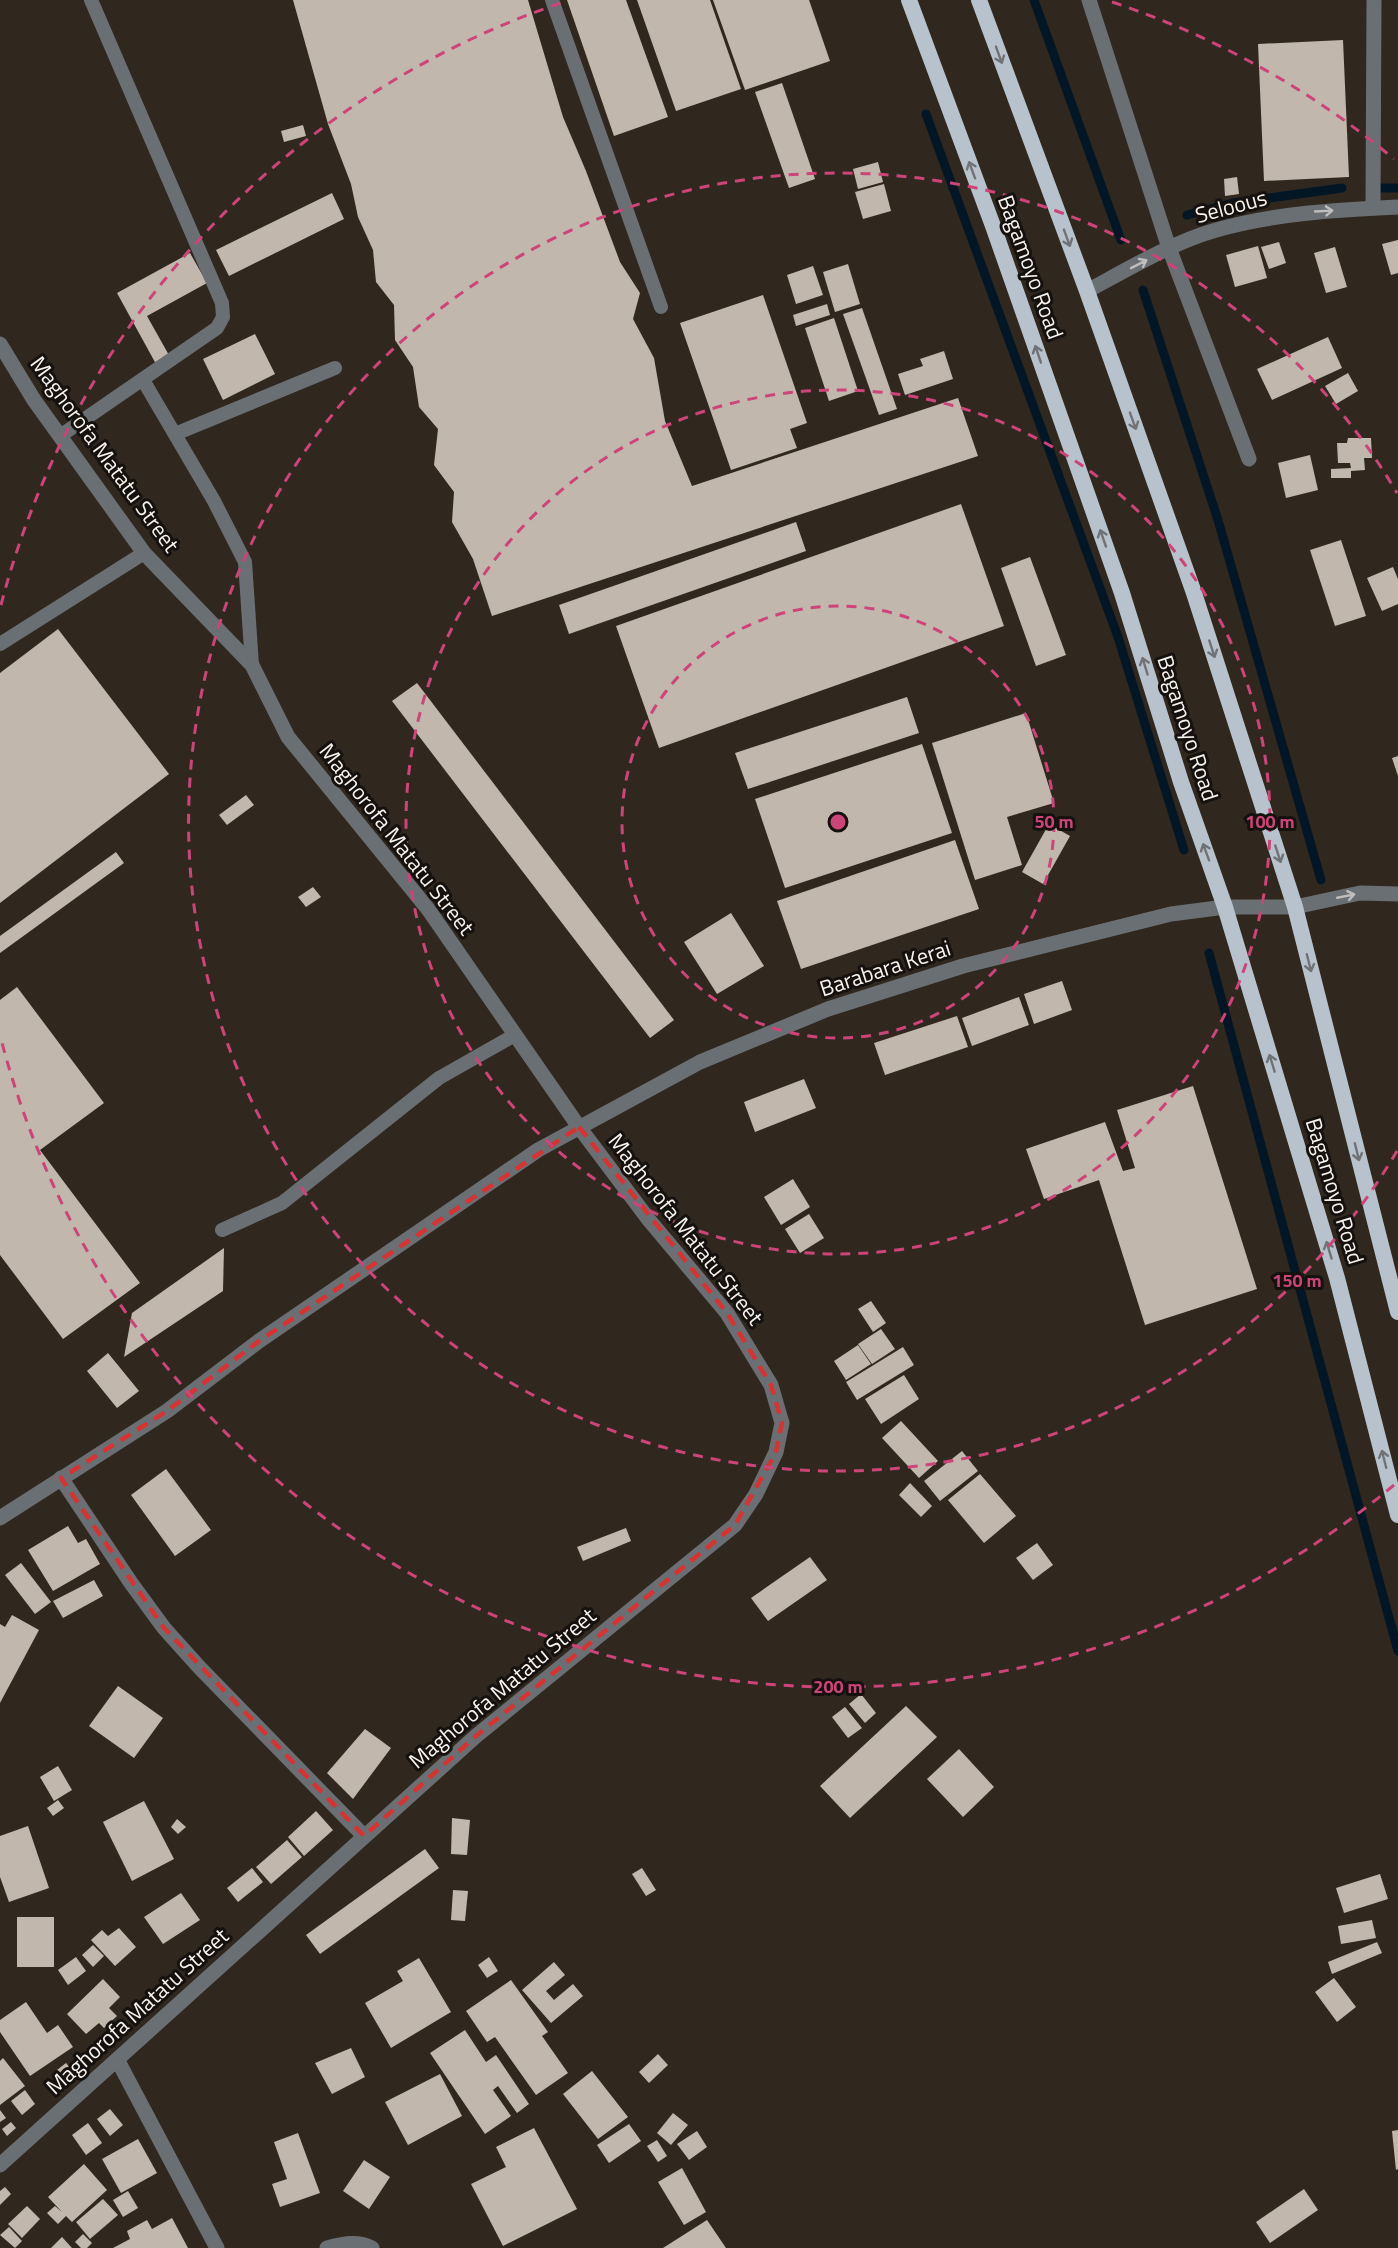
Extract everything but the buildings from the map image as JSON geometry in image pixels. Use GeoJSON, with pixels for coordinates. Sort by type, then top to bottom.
{"type":"FeatureCollection","features":[{"type":"Feature","properties":{"kind":"highway","name":"Bagamoyo Road"},"geometry":{"type":"LineString","coordinates":[[909,0],[997,237],[1122,593],[1181,782],[1225,907],[1337,1278],[1398,1515]]}},
{"type":"Feature","properties":{"kind":"highway","name":"Bagamoyo Road"},"geometry":{"type":"LineString","coordinates":[[979,0],[1087,291],[1194,593],[1294,907],[1398,1312]]}},
{"type":"Feature","properties":{"kind":"street"},"geometry":{"type":"LineString","coordinates":[[1089,0],[1169,248],[1249,459]]}},
{"type":"Feature","properties":{"kind":"street"},"geometry":{"type":"LineString","coordinates":[[1373,208],[1374,0]]}},
{"type":"Feature","properties":{"kind":"street","name":"Seloous"},"geometry":{"type":"LineString","coordinates":[[1087,291],[1169,248],[1214,231],[1288,213],[1398,207]]}},
{"type":"Feature","properties":{"kind":"street","name":"Maghorofa Matatu Street"},"geometry":{"type":"LineString","coordinates":[[0,344],[60,436],[144,553],[252,665],[288,737],[428,909],[579,1127],[649,1220],[727,1313],[765,1376],[782,1423],[776,1452],[756,1494],[735,1525],[476,1736],[0,2165]]}},
{"type":"Feature","properties":{"kind":"street","name":"Barabara Kerai"},"geometry":{"type":"LineString","coordinates":[[0,1518],[167,1411],[259,1341],[538,1150],[700,1062],[828,1009],[963,966],[1171,914],[1225,907],[1294,907],[1360,893],[1398,894]]}},
{"type":"Feature","properties":{"kind":"street"},"geometry":{"type":"LineString","coordinates":[[61,1478],[131,1584],[164,1628],[199,1667],[364,1836]]}},
{"type":"Feature","properties":{"kind":"street"},"geometry":{"type":"LineString","coordinates":[[118,2061],[217,2248]]}},
{"type":"Feature","properties":{"kind":"street"},"geometry":{"type":"LineString","coordinates":[[327,2248],[345,2243],[372,2248]]}},
{"type":"Feature","properties":{"kind":"lane"},"geometry":{"type":"LineString","coordinates":[[60,436],[217,328],[223,316],[222,303],[91,0]]}},
{"type":"Feature","properties":{"kind":"lane"},"geometry":{"type":"LineString","coordinates":[[552,0],[661,307]]}},
{"type":"Feature","properties":{"kind":"lane"},"geometry":{"type":"LineString","coordinates":[[175,435],[335,368]]}},
{"type":"Feature","properties":{"kind":"lane"},"geometry":{"type":"LineString","coordinates":[[143,380],[245,562],[252,665]]}},
{"type":"Feature","properties":{"kind":"lane"},"geometry":{"type":"LineString","coordinates":[[0,644],[144,553]]}},
{"type":"Feature","properties":{"kind":"lane"},"geometry":{"type":"LineString","coordinates":[[222,1230],[282,1203],[439,1078],[515,1035]]}},
{"type":"Feature","properties":{"kind":"highlighted area"},"geometry":{"type":"Polygon","coordinates":[[[579,1127],[727,1313],[771,1385],[782,1423],[776,1452],[735,1525],[476,1736],[364,1836],[164,1628],[61,1478],[167,1411],[259,1341],[579,1127]]]}},
{"type":"Feature","properties":{"kind":"waterway"},"geometry":{"type":"LineString","coordinates":[[1034,0],[1121,240]]}},
{"type":"Feature","properties":{"kind":"waterway"},"geometry":{"type":"LineString","coordinates":[[926,114],[1118,637],[1184,850]]}},
{"type":"Feature","properties":{"kind":"waterway"},"geometry":{"type":"LineString","coordinates":[[1187,215],[1233,203],[1342,188]]}},
{"type":"Feature","properties":{"kind":"waterway"},"geometry":{"type":"LineString","coordinates":[[1379,188],[1398,188]]}},
{"type":"Feature","properties":{"kind":"waterway"},"geometry":{"type":"LineString","coordinates":[[1143,290],[1218,520],[1321,880]]}},
{"type":"Feature","properties":{"kind":"waterway"},"geometry":{"type":"LineString","coordinates":[[1209,953],[1398,1651]]}}]}
